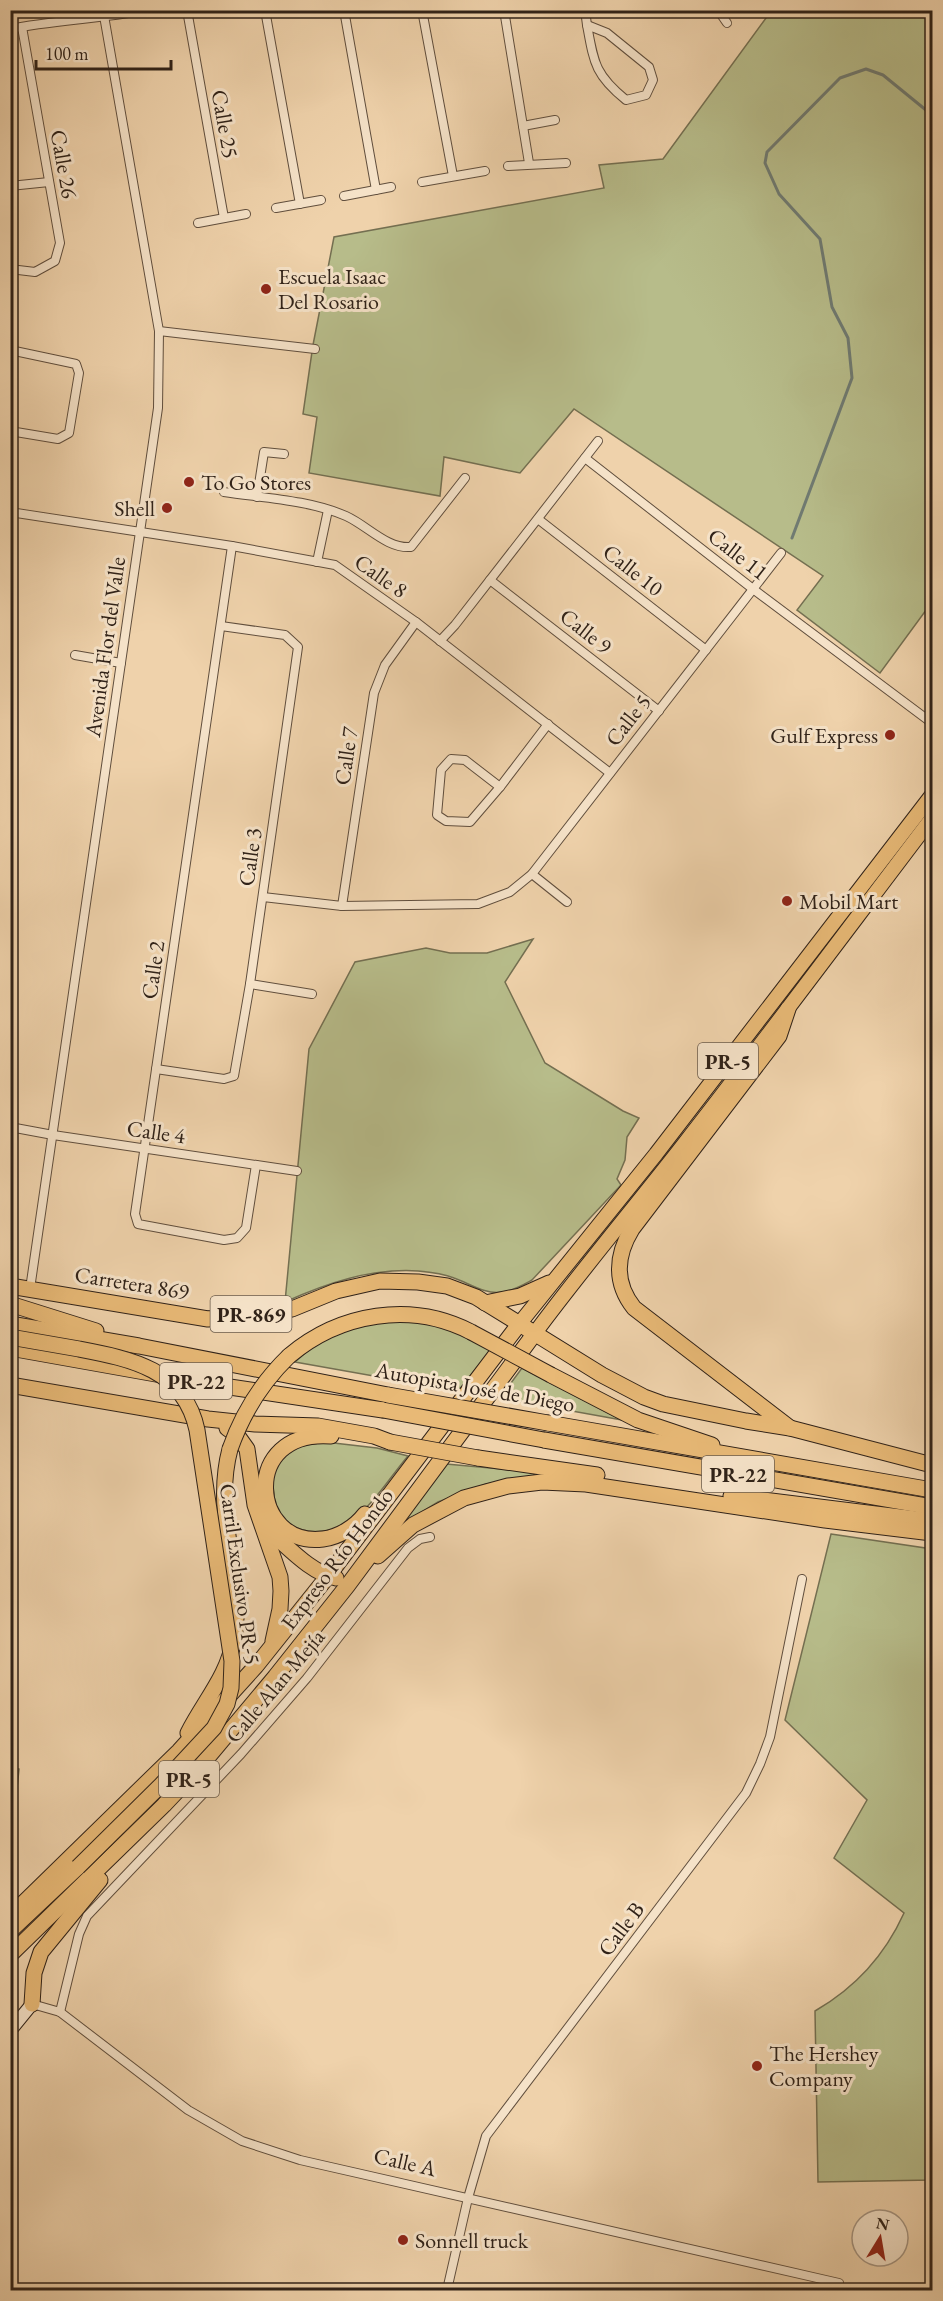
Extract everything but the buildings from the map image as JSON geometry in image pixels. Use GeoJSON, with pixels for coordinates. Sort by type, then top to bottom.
{"type":"FeatureCollection","features":[{"type":"Feature","properties":{"kind":"highway"},"geometry":{"type":"LineString","coordinates":[[788,1009],[779,1036],[632,1229],[621,1248],[618,1269],[622,1288],[634,1308],[790,1428]]}},
{"type":"Feature","properties":{"kind":"highway","name":"Carretera 869"},"geometry":{"type":"LineString","coordinates":[[10,1286],[208,1319],[292,1310],[336,1291],[380,1281],[418,1282],[447,1286],[485,1303],[520,1323],[602,1375],[644,1397],[663,1404],[790,1428],[933,1465]]}},
{"type":"Feature","properties":{"kind":"highway"},"geometry":{"type":"LineString","coordinates":[[485,1303],[520,1296],[549,1283]]}},
{"type":"Feature","properties":{"kind":"highway"},"geometry":{"type":"LineString","coordinates":[[10,1304],[48,1314],[139,1346]]}},
{"type":"Feature","properties":{"kind":"highway"},"geometry":{"type":"LineString","coordinates":[[179,1751],[195,1718],[219,1683],[234,1642],[236,1600],[223,1501],[225,1470],[230,1449],[244,1414],[258,1391],[302,1345],[334,1328],[378,1316],[400,1314],[445,1321],[471,1332],[638,1420],[746,1458]]}},
{"type":"Feature","properties":{"kind":"highway","name":"Expreso Río Hondo"},"geometry":{"type":"LineString","coordinates":[[10,1916],[179,1751],[272,1646],[520,1323]]}},
{"type":"Feature","properties":{"kind":"highway","name":"Autopista José de Diego"},"geometry":{"type":"LineString","coordinates":[[10,1324],[139,1346],[388,1395],[933,1490]]}},
{"type":"Feature","properties":{"kind":"highway","name":"Expreso Río Hondo"},"geometry":{"type":"LineString","coordinates":[[10,1955],[164,1805],[275,1677],[351,1580],[535,1333]]}},
{"type":"Feature","properties":{"kind":"highway","name":"Carril Exclusivo PR-5"},"geometry":{"type":"LineString","coordinates":[[10,1336],[131,1360],[166,1380],[183,1398],[191,1411],[196,1430],[232,1661],[229,1696],[214,1728],[161,1785],[10,1931]]}},
{"type":"Feature","properties":{"kind":"highway","name":"Autopista José de Diego"},"geometry":{"type":"LineString","coordinates":[[10,1348],[223,1386],[383,1410],[933,1507]]}},
{"type":"Feature","properties":{"kind":"highway"},"geometry":{"type":"LineString","coordinates":[[10,1385],[208,1419],[255,1424],[318,1426],[478,1458],[706,1493],[933,1521]]}},
{"type":"Feature","properties":{"kind":"highway"},"geometry":{"type":"LineString","coordinates":[[208,1419],[237,1435],[247,1449],[255,1505],[277,1566],[281,1591],[279,1618],[272,1646]]}},
{"type":"Feature","properties":{"kind":"highway"},"geometry":{"type":"LineString","coordinates":[[390,1442],[373,1443],[324,1435],[300,1438],[281,1449],[273,1459],[267,1471],[265,1487],[269,1507],[281,1525],[294,1534],[318,1539],[332,1537],[347,1530],[362,1518],[377,1500],[390,1494]]}},
{"type":"Feature","properties":{"kind":"highway"},"geometry":{"type":"LineString","coordinates":[[263,1526],[286,1546],[328,1576],[351,1580],[404,1532],[426,1516],[476,1494],[525,1483],[586,1484],[825,1520],[933,1533]]}},
{"type":"Feature","properties":{"kind":"highway"},"geometry":{"type":"LineString","coordinates":[[32,2004],[34,1973],[41,1952],[164,1805]]}},
{"type":"Feature","properties":{"kind":"main road","name":"PR-5"},"geometry":{"type":"LineString","coordinates":[[520,1323],[549,1283],[656,1154],[933,795]]}},
{"type":"Feature","properties":{"kind":"main road","name":"PR-5"},"geometry":{"type":"LineString","coordinates":[[535,1333],[931,823]]}},
{"type":"Feature","properties":{"kind":"main road"},"geometry":{"type":"LineString","coordinates":[[700,1123],[705,1107],[748,1049],[747,1037]]}},
{"type":"Feature","properties":{"kind":"street"},"geometry":{"type":"LineString","coordinates":[[10,29],[145,10]]}},
{"type":"Feature","properties":{"kind":"street","name":"Calle 25"},"geometry":{"type":"LineString","coordinates":[[187,10],[224,218]]}},
{"type":"Feature","properties":{"kind":"street"},"geometry":{"type":"LineString","coordinates":[[265,10],[300,204]]}},
{"type":"Feature","properties":{"kind":"street"},"geometry":{"type":"LineString","coordinates":[[344,10],[376,190]]}},
{"type":"Feature","properties":{"kind":"street"},"geometry":{"type":"LineString","coordinates":[[422,10],[453,176]]}},
{"type":"Feature","properties":{"kind":"street"},"geometry":{"type":"LineString","coordinates":[[504,10],[529,163]]}},
{"type":"Feature","properties":{"kind":"street"},"geometry":{"type":"LineString","coordinates":[[585,10],[587,25],[594,61],[608,85],[626,100],[646,95],[653,80],[649,67],[607,33],[587,25]]}},
{"type":"Feature","properties":{"kind":"street"},"geometry":{"type":"LineString","coordinates":[[718,10],[727,23]]}},
{"type":"Feature","properties":{"kind":"street","name":"Avenida Flor del Valle"},"geometry":{"type":"LineString","coordinates":[[30,1289],[158,408],[159,331],[104,14]]}},
{"type":"Feature","properties":{"kind":"street","name":"Calle 26"},"geometry":{"type":"LineString","coordinates":[[10,269],[35,272],[55,261],[60,243],[22,27]]}},
{"type":"Feature","properties":{"kind":"street"},"geometry":{"type":"LineString","coordinates":[[523,126],[555,120]]}},
{"type":"Feature","properties":{"kind":"street"},"geometry":{"type":"LineString","coordinates":[[508,166],[529,163],[566,163]]}},
{"type":"Feature","properties":{"kind":"street"},"geometry":{"type":"LineString","coordinates":[[422,182],[485,171]]}},
{"type":"Feature","properties":{"kind":"street"},"geometry":{"type":"LineString","coordinates":[[10,186],[49,182]]}},
{"type":"Feature","properties":{"kind":"street"},"geometry":{"type":"LineString","coordinates":[[344,196],[391,187]]}},
{"type":"Feature","properties":{"kind":"street"},"geometry":{"type":"LineString","coordinates":[[276,208],[321,200]]}},
{"type":"Feature","properties":{"kind":"street"},"geometry":{"type":"LineString","coordinates":[[198,223],[246,214]]}},
{"type":"Feature","properties":{"kind":"street"},"geometry":{"type":"LineString","coordinates":[[159,331],[315,349]]}},
{"type":"Feature","properties":{"kind":"street"},"geometry":{"type":"LineString","coordinates":[[10,350],[76,364],[79,373],[69,433],[58,439],[10,431]]}},
{"type":"Feature","properties":{"kind":"street"},"geometry":{"type":"LineString","coordinates":[[440,640],[455,625],[598,441]]}},
{"type":"Feature","properties":{"kind":"street"},"geometry":{"type":"LineString","coordinates":[[257,497],[264,452],[284,454]]}},
{"type":"Feature","properties":{"kind":"street","name":"Calle 11"},"geometry":{"type":"LineString","coordinates":[[585,458],[753,589],[933,723]]}},
{"type":"Feature","properties":{"kind":"street"},"geometry":{"type":"LineString","coordinates":[[224,492],[328,510],[347,517],[399,548],[411,547],[465,478]]}},
{"type":"Feature","properties":{"kind":"street"},"geometry":{"type":"LineString","coordinates":[[317,562],[328,510]]}},
{"type":"Feature","properties":{"kind":"street","name":"Calle 8"},"geometry":{"type":"LineString","coordinates":[[10,512],[232,546],[335,565],[440,640],[610,773]]}},
{"type":"Feature","properties":{"kind":"street","name":"Calle 10"},"geometry":{"type":"LineString","coordinates":[[538,519],[706,650]]}},
{"type":"Feature","properties":{"kind":"street","name":"Calle 2"},"geometry":{"type":"LineString","coordinates":[[232,546],[135,1214],[138,1224],[224,1240],[237,1238],[246,1228],[256,1165]]}},
{"type":"Feature","properties":{"kind":"street","name":"Calle 5"},"geometry":{"type":"LineString","coordinates":[[262,897],[342,906],[478,904],[510,892],[532,874],[781,554]]}},
{"type":"Feature","properties":{"kind":"street","name":"Calle 9"},"geometry":{"type":"LineString","coordinates":[[490,580],[659,711]]}},
{"type":"Feature","properties":{"kind":"street","name":"Calle 7"},"geometry":{"type":"LineString","coordinates":[[342,906],[374,693],[385,665],[416,622]]}},
{"type":"Feature","properties":{"kind":"street","name":"Calle 3"},"geometry":{"type":"LineString","coordinates":[[156,1069],[224,1079],[234,1076],[250,984],[298,647],[285,635],[221,626]]}},
{"type":"Feature","properties":{"kind":"street"},"geometry":{"type":"LineString","coordinates":[[75,655],[121,663]]}},
{"type":"Feature","properties":{"kind":"street"},"geometry":{"type":"LineString","coordinates":[[500,787],[465,760],[451,759],[441,770],[437,815],[446,821],[470,822],[500,787],[548,724]]}},
{"type":"Feature","properties":{"kind":"street"},"geometry":{"type":"LineString","coordinates":[[532,874],[567,902]]}},
{"type":"Feature","properties":{"kind":"street"},"geometry":{"type":"LineString","coordinates":[[250,984],[312,994]]}},
{"type":"Feature","properties":{"kind":"street","name":"Calle 4"},"geometry":{"type":"LineString","coordinates":[[10,1127],[297,1171]]}},
{"type":"Feature","properties":{"kind":"street","name":"Calle Alan Mejía"},"geometry":{"type":"LineString","coordinates":[[60,2013],[79,1934],[87,1916],[249,1745],[307,1678],[408,1548],[420,1539],[430,1537]]}},
{"type":"Feature","properties":{"kind":"street","name":"Calle B"},"geometry":{"type":"LineString","coordinates":[[447,2290],[468,2198],[486,2136],[746,1793],[770,1737],[802,1579]]}},
{"type":"Feature","properties":{"kind":"street"},"geometry":{"type":"LineString","coordinates":[[10,2031],[32,2004]]}},
{"type":"Feature","properties":{"kind":"street","name":"Calle A"},"geometry":{"type":"LineString","coordinates":[[32,2004],[60,2013],[188,2110],[242,2140],[300,2160],[839,2283]]}},
{"type":"Feature","properties":{"kind":"green space"},"geometry":{"type":"Polygon","coordinates":[[[769,11],[932,11],[932,602],[880,673],[797,610],[823,576],[574,409],[520,473],[444,457],[440,496],[309,473],[317,417],[303,414],[313,345],[334,237],[604,188],[599,165],[663,159],[769,11]]]}},
{"type":"Feature","properties":{"kind":"green space"},"geometry":{"type":"Polygon","coordinates":[[[533,939],[505,982],[545,1063],[623,1111],[639,1118],[627,1137],[625,1160],[617,1179],[621,1185],[532,1280],[514,1289],[489,1292],[446,1275],[422,1271],[383,1272],[350,1278],[285,1302],[309,1049],[355,962],[426,948],[450,953],[487,953],[533,939]]]}},
{"type":"Feature","properties":{"kind":"green space"},"geometry":{"type":"Polygon","coordinates":[[[391,1320],[424,1322],[462,1334],[491,1350],[458,1391],[295,1362],[318,1342],[357,1326],[391,1320]]]}},
{"type":"Feature","properties":{"kind":"green space"},"geometry":{"type":"Polygon","coordinates":[[[522,1368],[622,1420],[500,1398],[522,1368]]]}},
{"type":"Feature","properties":{"kind":"green space"},"geometry":{"type":"Polygon","coordinates":[[[325,1442],[377,1448],[408,1456],[375,1498],[353,1519],[335,1529],[304,1530],[286,1522],[278,1512],[273,1489],[275,1469],[282,1458],[293,1449],[325,1442]]]}},
{"type":"Feature","properties":{"kind":"green space"},"geometry":{"type":"Polygon","coordinates":[[[446,1464],[534,1472],[534,1476],[486,1484],[438,1502],[404,1523],[401,1521],[446,1464]]]}},
{"type":"Feature","properties":{"kind":"green space"},"geometry":{"type":"Polygon","coordinates":[[[831,1534],[932,1549],[932,2180],[818,2182],[815,2011],[843,1992],[867,1969],[888,1943],[904,1913],[834,1858],[867,1800],[785,1720],[831,1534]]]}},
{"type":"Feature","properties":{"kind":"green space"},"geometry":{"type":"Polygon","coordinates":[[[10,1767],[19,1769],[11,1845],[10,1767]]]}},
{"type":"Feature","properties":{"kind":"waterway"},"geometry":{"type":"LineString","coordinates":[[792,538],[852,378],[848,338],[832,307],[820,239],[779,194],[765,163],[767,152],[840,78],[866,69],[883,75],[932,115]]}},
{"type":"Feature","properties":{"kind":"place","name":"Escuela Isaac Del Rosario"},"geometry":{"type":"Point","coordinates":[266,289]}},
{"type":"Feature","properties":{"kind":"place","name":"To Go Stores"},"geometry":{"type":"Point","coordinates":[189,482]}},
{"type":"Feature","properties":{"kind":"place","name":"Shell"},"geometry":{"type":"Point","coordinates":[167,508]}},
{"type":"Feature","properties":{"kind":"place","name":"Gulf Express"},"geometry":{"type":"Point","coordinates":[890,735]}},
{"type":"Feature","properties":{"kind":"place","name":"Mobil Mart"},"geometry":{"type":"Point","coordinates":[787,901]}},
{"type":"Feature","properties":{"kind":"place","name":"The Hershey Company"},"geometry":{"type":"Point","coordinates":[757,2066]}},
{"type":"Feature","properties":{"kind":"place","name":"Sonnell truck"},"geometry":{"type":"Point","coordinates":[403,2240]}}]}
